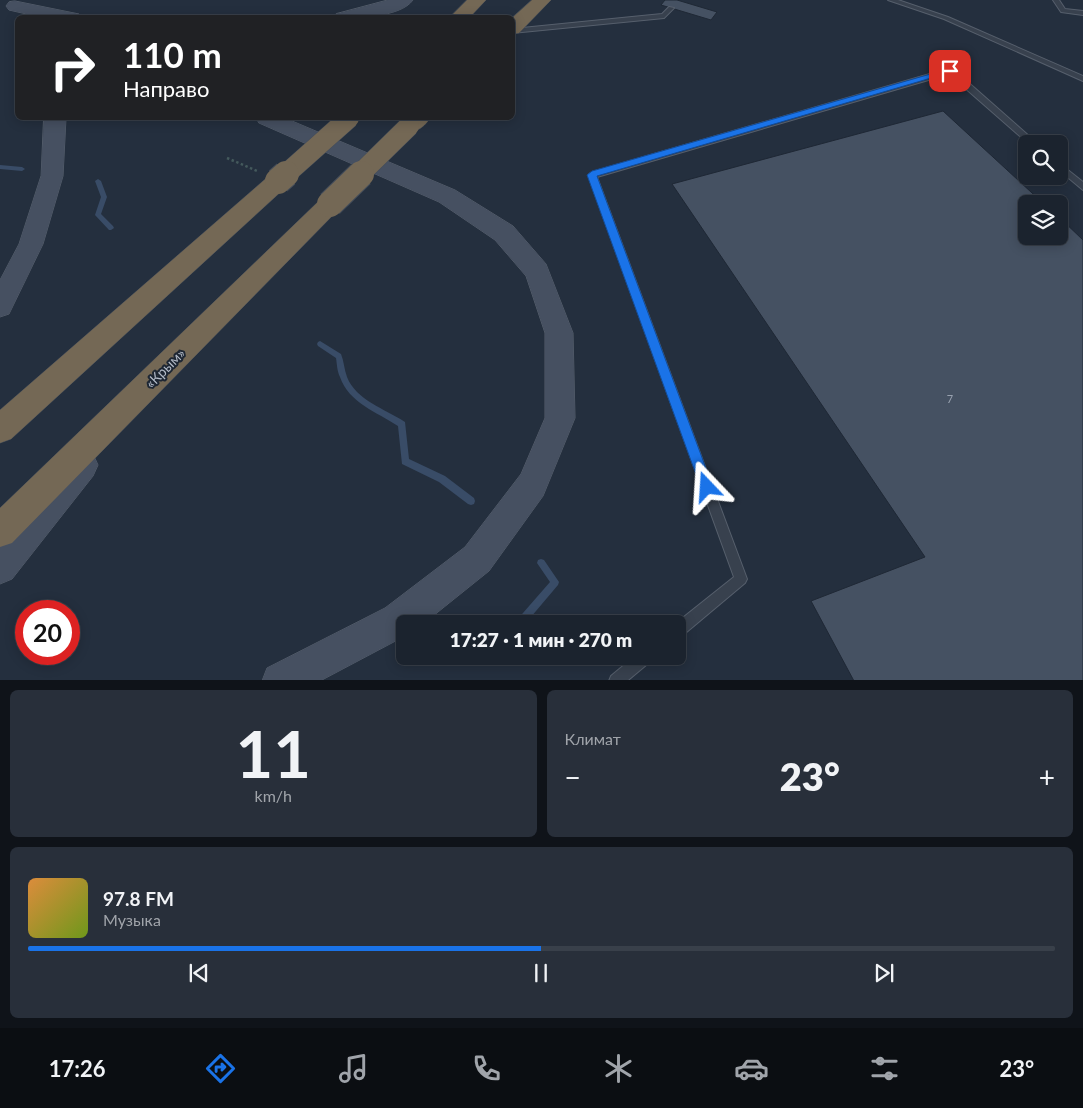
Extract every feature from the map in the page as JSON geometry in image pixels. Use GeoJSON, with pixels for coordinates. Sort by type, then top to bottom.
{"type":"FeatureCollection","features":[{"type":"Feature","properties":{"kind":"highway"},"geometry":{"type":"LineString","coordinates":[[461,15],[476,0]]}},
{"type":"Feature","properties":{"kind":"highway"},"geometry":{"type":"LineString","coordinates":[[515,27],[542,0]]}},
{"type":"Feature","properties":{"kind":"highway"},"geometry":{"type":"LineString","coordinates":[[0,429],[347,120]]}},
{"type":"Feature","properties":{"kind":"highway","name":"«Крым»"},"geometry":{"type":"LineString","coordinates":[[140,393],[414,122]]}},
{"type":"Feature","properties":{"kind":"main road"},"geometry":{"type":"LineString","coordinates":[[355,15],[384,8],[404,0]]}},
{"type":"Feature","properties":{"kind":"main road"},"geometry":{"type":"LineString","coordinates":[[7,10],[28,15]]}},
{"type":"Feature","properties":{"kind":"main road"},"geometry":{"type":"LineString","coordinates":[[7,10],[48,15]]}},
{"type":"Feature","properties":{"kind":"main road"},"geometry":{"type":"LineString","coordinates":[[0,306],[31,244],[52,176],[56,120]]}},
{"type":"Feature","properties":{"kind":"main road"},"geometry":{"type":"LineString","coordinates":[[272,120],[447,196],[497,228],[537,271],[559,333],[560,418],[532,485],[476,559],[398,621],[280,680]]}},
{"type":"Feature","properties":{"kind":"main road"},"geometry":{"type":"LineString","coordinates":[[2,557],[140,393]]}},
{"type":"Feature","properties":{"kind":"lane"},"geometry":{"type":"LineString","coordinates":[[891,0],[946,18],[1083,79]]}},
{"type":"Feature","properties":{"kind":"lane"},"geometry":{"type":"LineString","coordinates":[[1056,0],[1062,11],[1083,13]]}},
{"type":"Feature","properties":{"kind":"lane"},"geometry":{"type":"LineString","coordinates":[[515,30],[664,16],[671,8]]}},
{"type":"Feature","properties":{"kind":"lane"},"geometry":{"type":"LineString","coordinates":[[686,624],[741,579],[592,175],[950,71],[1024,135]]}},
{"type":"Feature","properties":{"kind":"lane"},"geometry":{"type":"LineString","coordinates":[[1068,174],[1083,187]]}},
{"type":"Feature","properties":{"kind":"lane"},"geometry":{"type":"LineString","coordinates":[[616,680],[635,665]]}},
{"type":"Feature","properties":{"kind":"path"},"geometry":{"type":"LineString","coordinates":[[227,158],[278,181]]}},
{"type":"Feature","properties":{"kind":"building"},"geometry":{"type":"Polygon","coordinates":[[[665,0],[677,0],[717,12],[711,20],[661,5],[665,0]]]}},
{"type":"Feature","properties":{"kind":"building"},"geometry":{"type":"Polygon","coordinates":[[[943,111],[1018,180],[1018,185],[1023,185],[1034,195],[1018,195],[1018,245],[1068,245],[1068,226],[1083,240],[1083,680],[853,680],[811,601],[925,557],[672,184],[943,111]]]}},
{"type":"Feature","properties":{"kind":"waterway"},"geometry":{"type":"LineString","coordinates":[[0,167],[22,169]]}},
{"type":"Feature","properties":{"kind":"waterway"},"geometry":{"type":"LineString","coordinates":[[98,181],[104,197],[98,215],[111,228]]}},
{"type":"Feature","properties":{"kind":"waterway"},"geometry":{"type":"LineString","coordinates":[[320,344],[339,356],[343,377],[355,394],[402,424],[405,461],[442,479],[471,501]]}},
{"type":"Feature","properties":{"kind":"waterway"},"geometry":{"type":"LineString","coordinates":[[527,615],[555,582],[541,563]]}},
{"type":"Feature","properties":{"kind":"route"},"geometry":{"type":"LineString","coordinates":[[707,487],[592,175],[950,71]]}}]}
